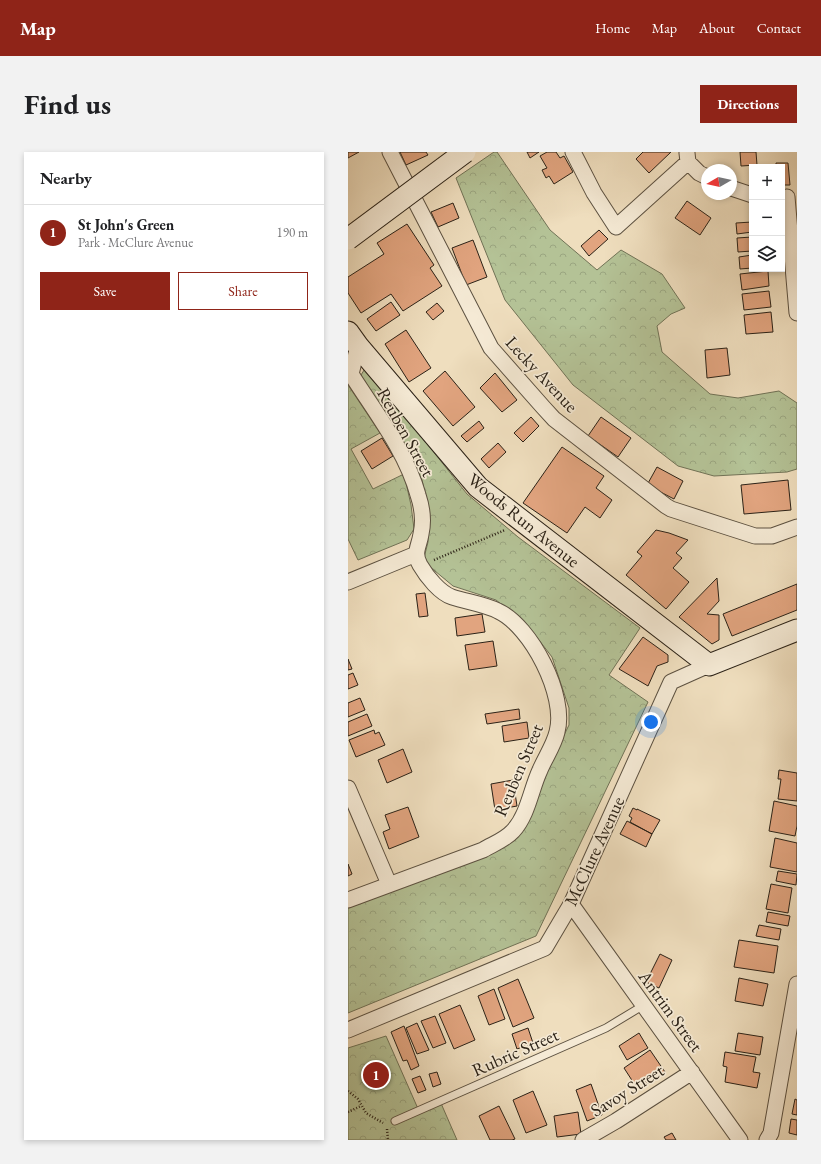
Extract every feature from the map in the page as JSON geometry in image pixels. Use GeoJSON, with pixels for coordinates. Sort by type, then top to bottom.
{"type":"FeatureCollection","features":[{"type":"Feature","properties":{"kind":"street","name":"Lecky Avenue"},"geometry":{"type":"LineString","coordinates":[[390,152],[491,348],[543,408],[671,509],[755,536],[772,536],[797,526]]}},
{"type":"Feature","properties":{"kind":"street"},"geometry":{"type":"LineString","coordinates":[[348,239],[465,152]]}},
{"type":"Feature","properties":{"kind":"street"},"geometry":{"type":"LineString","coordinates":[[573,152],[594,193],[616,227],[687,157],[701,174]]}},
{"type":"Feature","properties":{"kind":"street"},"geometry":{"type":"LineString","coordinates":[[737,190],[749,194]]}},
{"type":"Feature","properties":{"kind":"street"},"geometry":{"type":"LineString","coordinates":[[789,196],[797,314]]}},
{"type":"Feature","properties":{"kind":"street","name":"Woods Run Avenue"},"geometry":{"type":"LineString","coordinates":[[353,339],[478,487],[709,665]]}},
{"type":"Feature","properties":{"kind":"street","name":"Reuben Street"},"geometry":{"type":"LineString","coordinates":[[348,900],[483,850],[513,831],[521,820],[537,776],[558,731],[558,701],[542,658],[521,628],[511,618],[498,610],[450,596],[440,589],[418,560],[422,533],[422,513],[418,495],[410,471],[393,440],[351,374],[353,339]]}},
{"type":"Feature","properties":{"kind":"street"},"geometry":{"type":"LineString","coordinates":[[348,582],[418,560]]}},
{"type":"Feature","properties":{"kind":"street","name":"McClure Avenue"},"geometry":{"type":"LineString","coordinates":[[348,1030],[545,948],[571,904],[671,682],[709,665],[797,630]]}},
{"type":"Feature","properties":{"kind":"street"},"geometry":{"type":"LineString","coordinates":[[348,788],[389,884]]}},
{"type":"Feature","properties":{"kind":"street","name":"Antrim Street"},"geometry":{"type":"LineString","coordinates":[[571,904],[740,1140]]}},
{"type":"Feature","properties":{"kind":"street"},"geometry":{"type":"LineString","coordinates":[[768,1140],[771,1133],[797,984]]}},
{"type":"Feature","properties":{"kind":"street","name":"Savoy Street"},"geometry":{"type":"LineString","coordinates":[[583,1140],[616,1122],[692,1072]]}},
{"type":"Feature","properties":{"kind":"lane","name":"Rubric Street"},"geometry":{"type":"LineString","coordinates":[[395,1121],[606,1028],[644,1005]]}},
{"type":"Feature","properties":{"kind":"path"},"geometry":{"type":"LineString","coordinates":[[418,560],[524,522]]}},
{"type":"Feature","properties":{"kind":"path"},"geometry":{"type":"LineString","coordinates":[[348,1091],[358,1099],[366,1113],[382,1121],[386,1128],[388,1140]]}},
{"type":"Feature","properties":{"kind":"path"},"geometry":{"type":"LineString","coordinates":[[348,1112],[362,1106]]}},
{"type":"Feature","properties":{"kind":"green space"},"geometry":{"type":"Polygon","coordinates":[[[494,152],[497,152],[550,230],[597,270],[621,250],[662,274],[685,308],[671,314],[657,326],[662,352],[710,394],[738,398],[779,391],[797,403],[797,469],[787,472],[714,476],[678,466],[573,385],[505,300],[456,178],[494,152]]]}},
{"type":"Feature","properties":{"kind":"green space"},"geometry":{"type":"Polygon","coordinates":[[[366,367],[467,494],[518,537],[640,628],[609,675],[648,702],[536,936],[348,1013],[348,905],[499,849],[538,788],[569,725],[569,708],[552,657],[532,631],[496,600],[453,586],[429,566],[424,558],[428,542],[429,511],[422,480],[401,439],[363,381],[361,375],[366,367]]]}},
{"type":"Feature","properties":{"kind":"green space"},"geometry":{"type":"Polygon","coordinates":[[[348,385],[380,433],[351,449],[373,489],[404,474],[411,505],[414,529],[407,540],[358,560],[348,539],[348,385]]]}},
{"type":"Feature","properties":{"kind":"green space"},"geometry":{"type":"Polygon","coordinates":[[[386,1036],[419,1111],[440,1101],[457,1140],[348,1140],[348,1048],[386,1036]]]}},
{"type":"Feature","properties":{"kind":"building"},"geometry":{"type":"Polygon","coordinates":[[[348,152],[359,152],[348,158],[348,152]]]}},
{"type":"Feature","properties":{"kind":"building"},"geometry":{"type":"Polygon","coordinates":[[[400,152],[426,152],[428,155],[406,165],[400,152]]]}},
{"type":"Feature","properties":{"kind":"building"},"geometry":{"type":"Polygon","coordinates":[[[527,152],[539,152],[530,158],[527,152]]]}},
{"type":"Feature","properties":{"kind":"building"},"geometry":{"type":"Polygon","coordinates":[[[547,152],[556,152],[560,158],[564,156],[573,172],[554,184],[549,176],[546,178],[542,170],[547,168],[540,156],[547,152]]]}},
{"type":"Feature","properties":{"kind":"building"},"geometry":{"type":"Polygon","coordinates":[[[643,152],[671,152],[649,173],[636,159],[643,152]]]}},
{"type":"Feature","properties":{"kind":"building"},"geometry":{"type":"Polygon","coordinates":[[[740,152],[756,152],[757,164],[741,166],[740,152]]]}},
{"type":"Feature","properties":{"kind":"building"},"geometry":{"type":"Polygon","coordinates":[[[788,163],[790,185],[785,185],[785,164],[776,164],[788,163]]]}},
{"type":"Feature","properties":{"kind":"building"},"geometry":{"type":"Polygon","coordinates":[[[687,201],[711,218],[700,235],[675,218],[687,201]]]}},
{"type":"Feature","properties":{"kind":"building"},"geometry":{"type":"Polygon","coordinates":[[[453,203],[459,218],[438,227],[431,212],[453,203]]]}},
{"type":"Feature","properties":{"kind":"building"},"geometry":{"type":"Polygon","coordinates":[[[749,222],[749,232],[737,234],[736,223],[749,222]]]}},
{"type":"Feature","properties":{"kind":"building"},"geometry":{"type":"Polygon","coordinates":[[[407,224],[434,265],[430,268],[442,286],[403,311],[391,294],[361,313],[348,293],[348,277],[384,254],[377,243],[407,224]]]}},
{"type":"Feature","properties":{"kind":"building"},"geometry":{"type":"Polygon","coordinates":[[[599,230],[608,239],[589,256],[581,246],[599,230]]]}},
{"type":"Feature","properties":{"kind":"building"},"geometry":{"type":"Polygon","coordinates":[[[749,237],[749,251],[738,252],[737,238],[749,237]]]}},
{"type":"Feature","properties":{"kind":"building"},"geometry":{"type":"Polygon","coordinates":[[[473,240],[487,277],[466,285],[452,248],[473,240]]]}},
{"type":"Feature","properties":{"kind":"building"},"geometry":{"type":"Polygon","coordinates":[[[749,255],[749,268],[740,269],[739,257],[749,255]]]}},
{"type":"Feature","properties":{"kind":"building"},"geometry":{"type":"Polygon","coordinates":[[[768,272],[769,286],[742,290],[740,274],[768,272]]]}},
{"type":"Feature","properties":{"kind":"building"},"geometry":{"type":"Polygon","coordinates":[[[769,291],[771,307],[744,310],[742,294],[769,291]]]}},
{"type":"Feature","properties":{"kind":"building"},"geometry":{"type":"Polygon","coordinates":[[[391,302],[400,315],[376,331],[367,319],[391,302]]]}},
{"type":"Feature","properties":{"kind":"building"},"geometry":{"type":"Polygon","coordinates":[[[437,303],[444,311],[433,320],[426,312],[437,303]]]}},
{"type":"Feature","properties":{"kind":"building"},"geometry":{"type":"Polygon","coordinates":[[[771,312],[773,332],[746,334],[744,315],[771,312]]]}},
{"type":"Feature","properties":{"kind":"building"},"geometry":{"type":"Polygon","coordinates":[[[406,330],[431,368],[409,382],[385,344],[406,330]]]}},
{"type":"Feature","properties":{"kind":"building"},"geometry":{"type":"Polygon","coordinates":[[[727,348],[730,375],[707,378],[705,350],[727,348]]]}},
{"type":"Feature","properties":{"kind":"building"},"geometry":{"type":"Polygon","coordinates":[[[445,371],[475,407],[453,426],[423,391],[445,371]]]}},
{"type":"Feature","properties":{"kind":"building"},"geometry":{"type":"Polygon","coordinates":[[[495,373],[517,400],[502,412],[480,388],[495,373]]]}},
{"type":"Feature","properties":{"kind":"building"},"geometry":{"type":"Polygon","coordinates":[[[531,417],[539,426],[523,442],[514,433],[531,417]]]}},
{"type":"Feature","properties":{"kind":"building"},"geometry":{"type":"Polygon","coordinates":[[[601,417],[631,438],[618,457],[588,436],[601,417]]]}},
{"type":"Feature","properties":{"kind":"building"},"geometry":{"type":"Polygon","coordinates":[[[479,421],[484,428],[467,442],[461,436],[479,421]]]}},
{"type":"Feature","properties":{"kind":"building"},"geometry":{"type":"Polygon","coordinates":[[[382,438],[393,456],[372,469],[361,451],[382,438]]]}},
{"type":"Feature","properties":{"kind":"building"},"geometry":{"type":"Polygon","coordinates":[[[498,443],[506,452],[489,468],[481,459],[498,443]]]}},
{"type":"Feature","properties":{"kind":"building"},"geometry":{"type":"Polygon","coordinates":[[[562,447],[604,476],[596,488],[612,500],[600,518],[585,507],[567,533],[523,503],[562,447]]]}},
{"type":"Feature","properties":{"kind":"building"},"geometry":{"type":"Polygon","coordinates":[[[657,467],[683,481],[674,499],[647,485],[657,467]]]}},
{"type":"Feature","properties":{"kind":"building"},"geometry":{"type":"Polygon","coordinates":[[[788,480],[791,510],[744,514],[741,485],[788,480]]]}},
{"type":"Feature","properties":{"kind":"building"},"geometry":{"type":"Polygon","coordinates":[[[656,530],[688,540],[676,553],[682,558],[673,568],[689,582],[666,609],[626,575],[642,556],[637,552],[656,530]]]}},
{"type":"Feature","properties":{"kind":"building"},"geometry":{"type":"Polygon","coordinates":[[[717,578],[719,601],[707,614],[719,615],[719,640],[712,644],[679,617],[717,578]]]}},
{"type":"Feature","properties":{"kind":"building"},"geometry":{"type":"Polygon","coordinates":[[[797,584],[797,610],[732,636],[723,614],[797,584]]]}},
{"type":"Feature","properties":{"kind":"building"},"geometry":{"type":"Polygon","coordinates":[[[425,593],[428,616],[419,617],[416,594],[425,593]]]}},
{"type":"Feature","properties":{"kind":"building"},"geometry":{"type":"Polygon","coordinates":[[[482,614],[485,632],[457,636],[455,618],[482,614]]]}},
{"type":"Feature","properties":{"kind":"building"},"geometry":{"type":"Polygon","coordinates":[[[643,637],[668,655],[668,662],[657,666],[648,686],[619,669],[643,637]]]}},
{"type":"Feature","properties":{"kind":"building"},"geometry":{"type":"Polygon","coordinates":[[[493,641],[497,666],[469,670],[465,645],[493,641]]]}},
{"type":"Feature","properties":{"kind":"building"},"geometry":{"type":"Polygon","coordinates":[[[348,659],[352,669],[348,670],[348,659]]]}},
{"type":"Feature","properties":{"kind":"building"},"geometry":{"type":"Polygon","coordinates":[[[353,673],[358,685],[348,689],[348,675],[353,673]]]}},
{"type":"Feature","properties":{"kind":"building"},"geometry":{"type":"Polygon","coordinates":[[[360,698],[365,710],[348,717],[348,703],[360,698]]]}},
{"type":"Feature","properties":{"kind":"building"},"geometry":{"type":"Polygon","coordinates":[[[519,709],[520,719],[487,724],[485,714],[519,709]]]}},
{"type":"Feature","properties":{"kind":"building"},"geometry":{"type":"Polygon","coordinates":[[[367,714],[372,726],[348,736],[348,722],[367,714]]]}},
{"type":"Feature","properties":{"kind":"building"},"geometry":{"type":"Polygon","coordinates":[[[527,722],[529,738],[504,742],[502,726],[527,722]]]}},
{"type":"Feature","properties":{"kind":"building"},"geometry":{"type":"Polygon","coordinates":[[[374,730],[375,734],[379,732],[385,745],[356,757],[349,740],[374,730]]]}},
{"type":"Feature","properties":{"kind":"building"},"geometry":{"type":"Polygon","coordinates":[[[403,749],[412,772],[387,783],[378,760],[403,749]]]}},
{"type":"Feature","properties":{"kind":"building"},"geometry":{"type":"Polygon","coordinates":[[[779,770],[797,773],[797,801],[778,799],[781,779],[778,779],[779,770]]]}},
{"type":"Feature","properties":{"kind":"building"},"geometry":{"type":"Polygon","coordinates":[[[513,780],[517,806],[495,810],[491,784],[513,780]]]}},
{"type":"Feature","properties":{"kind":"building"},"geometry":{"type":"Polygon","coordinates":[[[774,801],[797,806],[797,826],[795,836],[769,831],[774,801]]]}},
{"type":"Feature","properties":{"kind":"building"},"geometry":{"type":"Polygon","coordinates":[[[408,807],[419,837],[389,849],[383,832],[390,829],[385,815],[408,807]]]}},
{"type":"Feature","properties":{"kind":"building"},"geometry":{"type":"Polygon","coordinates":[[[633,808],[660,820],[652,834],[630,822],[632,818],[629,816],[633,808]]]}},
{"type":"Feature","properties":{"kind":"building"},"geometry":{"type":"Polygon","coordinates":[[[627,821],[652,834],[646,847],[620,834],[627,821]]]}},
{"type":"Feature","properties":{"kind":"building"},"geometry":{"type":"Polygon","coordinates":[[[775,838],[797,843],[797,872],[770,867],[775,838]]]}},
{"type":"Feature","properties":{"kind":"building"},"geometry":{"type":"Polygon","coordinates":[[[348,864],[352,874],[348,876],[348,864]]]}},
{"type":"Feature","properties":{"kind":"building"},"geometry":{"type":"Polygon","coordinates":[[[778,871],[797,874],[796,885],[776,881],[778,871]]]}},
{"type":"Feature","properties":{"kind":"building"},"geometry":{"type":"Polygon","coordinates":[[[771,884],[792,888],[788,913],[766,909],[771,884]]]}},
{"type":"Feature","properties":{"kind":"building"},"geometry":{"type":"Polygon","coordinates":[[[768,912],[790,916],[788,926],[766,922],[768,912]]]}},
{"type":"Feature","properties":{"kind":"building"},"geometry":{"type":"Polygon","coordinates":[[[759,925],[781,929],[779,940],[756,936],[759,925]]]}},
{"type":"Feature","properties":{"kind":"building"},"geometry":{"type":"Polygon","coordinates":[[[739,940],[778,946],[774,973],[734,967],[739,940]]]}},
{"type":"Feature","properties":{"kind":"building"},"geometry":{"type":"Polygon","coordinates":[[[660,954],[672,960],[659,988],[646,982],[660,954]]]}},
{"type":"Feature","properties":{"kind":"building"},"geometry":{"type":"Polygon","coordinates":[[[739,978],[768,984],[763,1006],[735,1001],[739,978]]]}},
{"type":"Feature","properties":{"kind":"building"},"geometry":{"type":"Polygon","coordinates":[[[518,979],[534,1018],[513,1027],[498,988],[518,979]]]}},
{"type":"Feature","properties":{"kind":"building"},"geometry":{"type":"Polygon","coordinates":[[[494,989],[505,1019],[489,1025],[478,996],[494,989]]]}},
{"type":"Feature","properties":{"kind":"building"},"geometry":{"type":"Polygon","coordinates":[[[460,1005],[475,1040],[454,1049],[439,1014],[460,1005]]]}},
{"type":"Feature","properties":{"kind":"building"},"geometry":{"type":"Polygon","coordinates":[[[435,1016],[446,1043],[433,1048],[421,1021],[435,1016]]]}},
{"type":"Feature","properties":{"kind":"building"},"geometry":{"type":"Polygon","coordinates":[[[417,1023],[429,1050],[417,1054],[406,1028],[417,1023]]]}},
{"type":"Feature","properties":{"kind":"building"},"geometry":{"type":"Polygon","coordinates":[[[404,1026],[419,1066],[411,1070],[407,1060],[403,1061],[391,1032],[404,1026]]]}},
{"type":"Feature","properties":{"kind":"building"},"geometry":{"type":"Polygon","coordinates":[[[528,1028],[533,1043],[517,1049],[512,1034],[528,1028]]]}},
{"type":"Feature","properties":{"kind":"building"},"geometry":{"type":"Polygon","coordinates":[[[639,1033],[648,1048],[627,1060],[619,1046],[639,1033]]]}},
{"type":"Feature","properties":{"kind":"building"},"geometry":{"type":"Polygon","coordinates":[[[738,1033],[763,1037],[760,1055],[735,1051],[738,1033]]]}},
{"type":"Feature","properties":{"kind":"building"},"geometry":{"type":"Polygon","coordinates":[[[650,1050],[665,1072],[647,1084],[644,1080],[635,1085],[624,1068],[650,1050]]]}},
{"type":"Feature","properties":{"kind":"building"},"geometry":{"type":"Polygon","coordinates":[[[725,1052],[756,1057],[753,1072],[760,1073],[757,1088],[725,1082],[727,1067],[723,1066],[725,1052]]]}},
{"type":"Feature","properties":{"kind":"building"},"geometry":{"type":"Polygon","coordinates":[[[437,1072],[441,1084],[433,1087],[429,1074],[437,1072]]]}},
{"type":"Feature","properties":{"kind":"building"},"geometry":{"type":"Polygon","coordinates":[[[420,1076],[426,1090],[418,1093],[412,1079],[420,1076]]]}},
{"type":"Feature","properties":{"kind":"building"},"geometry":{"type":"Polygon","coordinates":[[[591,1084],[602,1115],[587,1121],[576,1090],[591,1084]]]}},
{"type":"Feature","properties":{"kind":"building"},"geometry":{"type":"Polygon","coordinates":[[[533,1091],[547,1125],[526,1133],[513,1100],[533,1091]]]}},
{"type":"Feature","properties":{"kind":"building"},"geometry":{"type":"Polygon","coordinates":[[[795,1099],[797,1100],[797,1115],[792,1114],[795,1099]]]}},
{"type":"Feature","properties":{"kind":"building"},"geometry":{"type":"Polygon","coordinates":[[[499,1106],[515,1139],[490,1140],[479,1116],[499,1106]]]}},
{"type":"Feature","properties":{"kind":"building"},"geometry":{"type":"Polygon","coordinates":[[[578,1112],[581,1134],[557,1137],[554,1116],[578,1112]]]}},
{"type":"Feature","properties":{"kind":"building"},"geometry":{"type":"Polygon","coordinates":[[[791,1119],[797,1120],[797,1135],[789,1133],[791,1119]]]}},
{"type":"Feature","properties":{"kind":"building"},"geometry":{"type":"Polygon","coordinates":[[[672,1133],[676,1140],[666,1140],[664,1137],[672,1133]]]}},
{"type":"Feature","properties":{"kind":"place","name":"St John's Green"},"geometry":{"type":"Point","coordinates":[376,1075]}}]}
